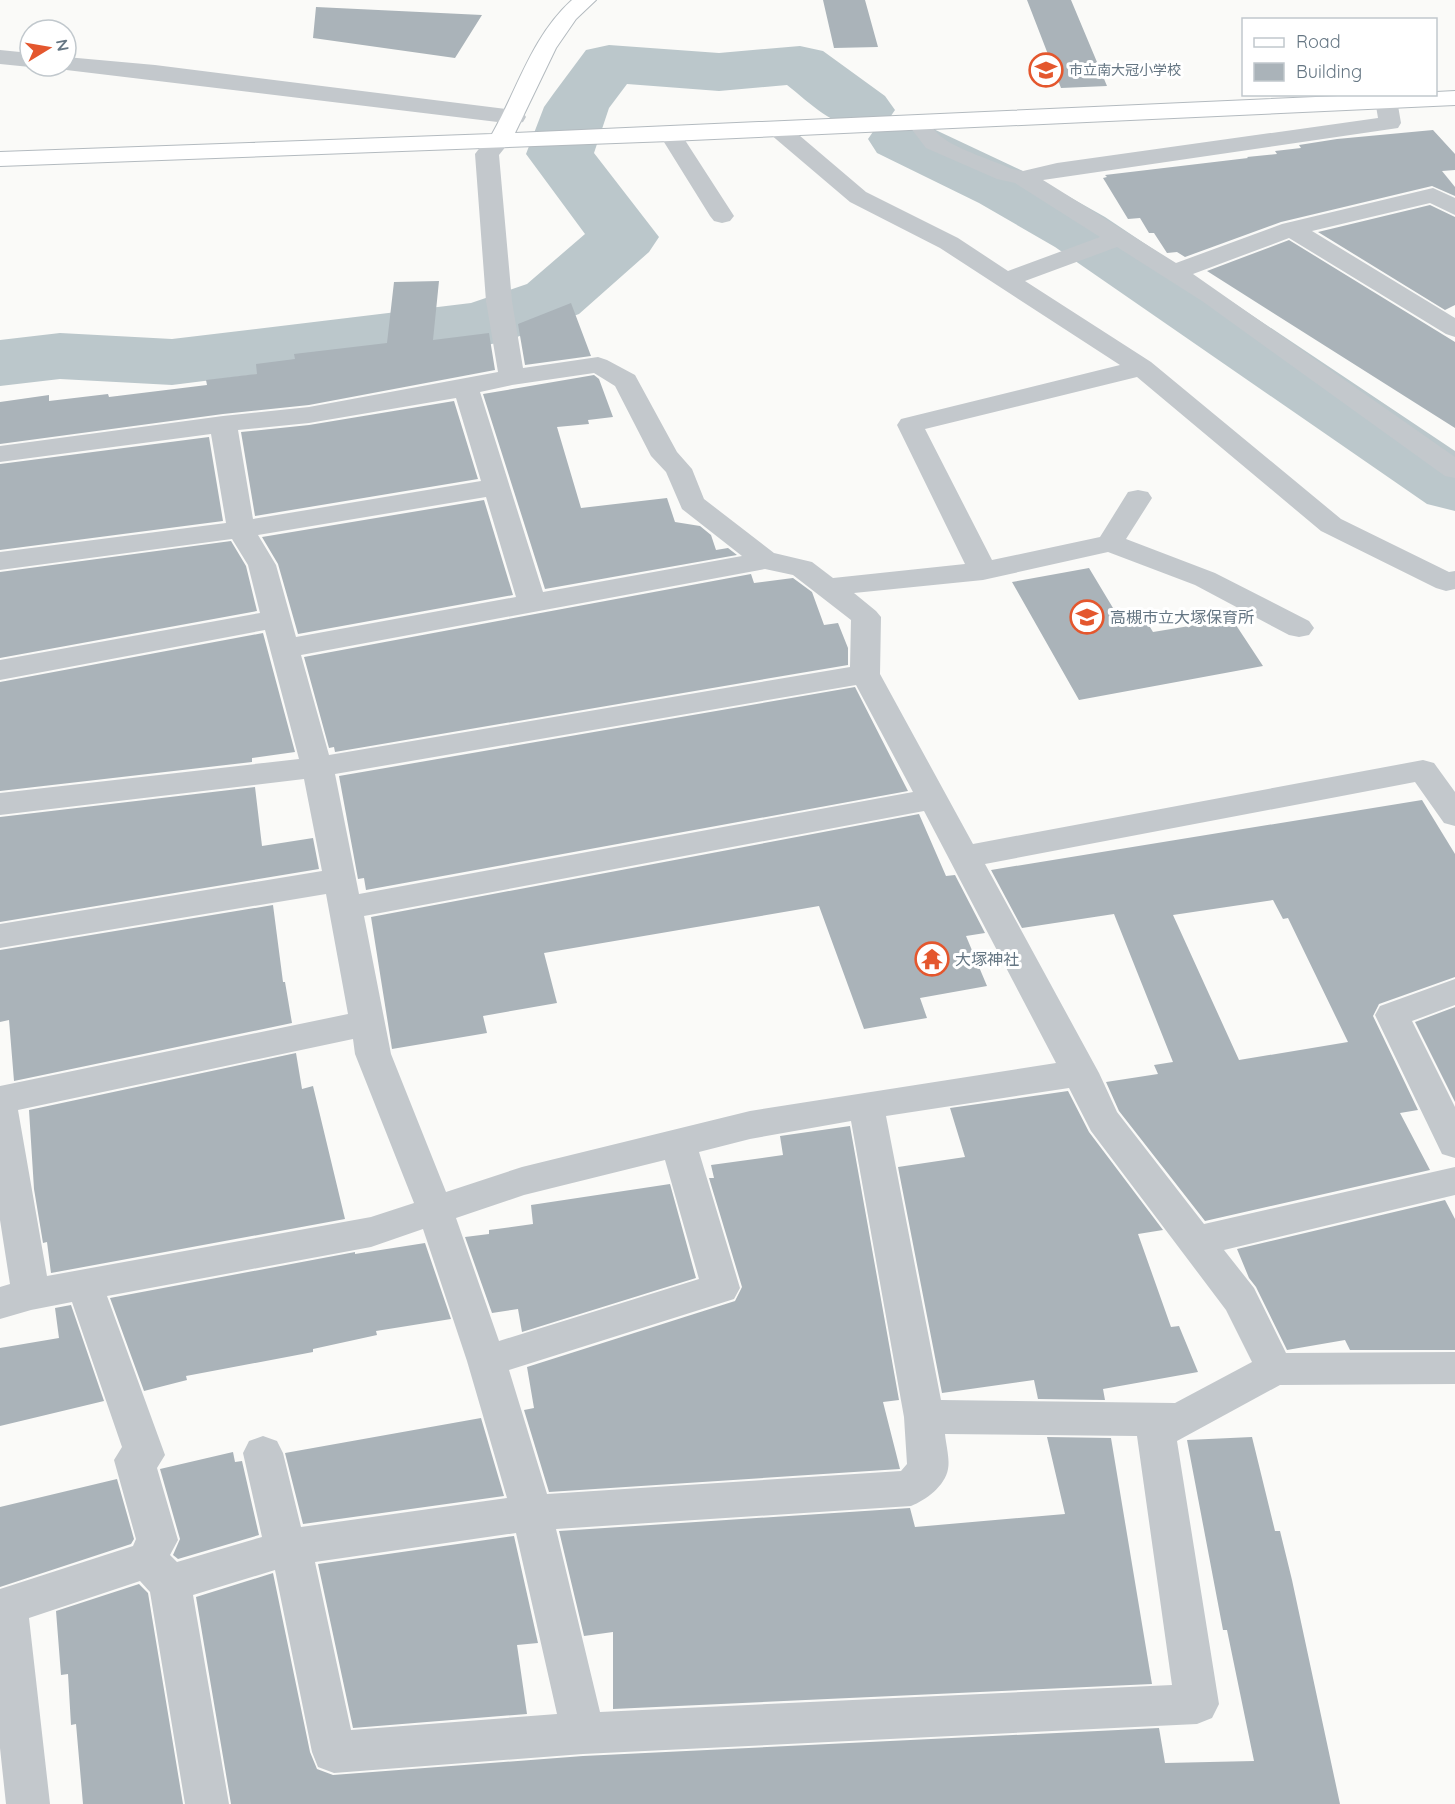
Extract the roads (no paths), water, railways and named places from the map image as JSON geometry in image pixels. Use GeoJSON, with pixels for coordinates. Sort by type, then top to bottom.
{"type":"FeatureCollection","features":[{"type":"Feature","properties":{"kind":"street"},"geometry":{"type":"LineString","coordinates":[[512,377],[499,301],[487,154],[500,140],[515,117],[538,58],[568,13],[585,0]]}},
{"type":"Feature","properties":{"kind":"street"},"geometry":{"type":"LineString","coordinates":[[0,57],[18,59]]}},
{"type":"Feature","properties":{"kind":"street"},"geometry":{"type":"LineString","coordinates":[[78,65],[515,117]]}},
{"type":"Feature","properties":{"kind":"street"},"geometry":{"type":"LineString","coordinates":[[0,159],[670,134],[1455,98]]}},
{"type":"Feature","properties":{"kind":"street"},"geometry":{"type":"LineString","coordinates":[[1023,178],[1058,170],[1390,123],[1386,100]]}},
{"type":"Feature","properties":{"kind":"street"},"geometry":{"type":"LineString","coordinates":[[918,123],[934,143],[1005,174],[1023,178],[1119,238],[1173,273],[1455,470]]}},
{"type":"Feature","properties":{"kind":"street"},"geometry":{"type":"LineString","coordinates":[[778,129],[858,197],[949,243],[1142,368],[1331,525],[1446,582],[1455,580]]}},
{"type":"Feature","properties":{"kind":"street"},"geometry":{"type":"LineString","coordinates":[[670,134],[722,216]]}},
{"type":"Feature","properties":{"kind":"street"},"geometry":{"type":"LineString","coordinates":[[1173,273],[1291,229],[1433,195],[1455,208]]}},
{"type":"Feature","properties":{"kind":"street"},"geometry":{"type":"LineString","coordinates":[[1291,229],[1455,329]]}},
{"type":"Feature","properties":{"kind":"street"},"geometry":{"type":"LineString","coordinates":[[1006,280],[1119,238]]}},
{"type":"Feature","properties":{"kind":"street"},"geometry":{"type":"LineString","coordinates":[[0,454],[223,424],[309,415],[466,388],[512,377],[598,365],[626,381],[665,456],[678,470],[692,503],[765,560]]}},
{"type":"Feature","properties":{"kind":"street"},"geometry":{"type":"LineString","coordinates":[[983,571],[910,425],[1142,368]]}},
{"type":"Feature","properties":{"kind":"street"},"geometry":{"type":"LineString","coordinates":[[466,388],[532,603]]}},
{"type":"Feature","properties":{"kind":"street"},"geometry":{"type":"LineString","coordinates":[[223,424],[241,529],[262,565],[324,793],[373,1054],[435,1210],[487,1361],[532,1513],[583,1733]]}},
{"type":"Feature","properties":{"kind":"street"},"geometry":{"type":"LineString","coordinates":[[0,561],[241,529],[496,487]]}},
{"type":"Feature","properties":{"kind":"street"},"geometry":{"type":"LineString","coordinates":[[1110,543],[1138,498]]}},
{"type":"Feature","properties":{"kind":"street"},"geometry":{"type":"LineString","coordinates":[[829,587],[983,571],[1110,543],[1205,579],[1299,628]]}},
{"type":"Feature","properties":{"kind":"street"},"geometry":{"type":"LineString","coordinates":[[285,649],[765,560],[802,568],[829,587],[867,617],[865,674],[1081,1073],[1104,1120],[1240,1299],[1275,1369]]}},
{"type":"Feature","properties":{"kind":"street"},"geometry":{"type":"LineString","coordinates":[[0,670],[276,619]]}},
{"type":"Feature","properties":{"kind":"street"},"geometry":{"type":"LineString","coordinates":[[0,804],[317,767],[865,674]]}},
{"type":"Feature","properties":{"kind":"street"},"geometry":{"type":"LineString","coordinates":[[964,857],[1423,770],[1455,815]]}},
{"type":"Feature","properties":{"kind":"street"},"geometry":{"type":"LineString","coordinates":[[0,936],[343,894],[933,799]]}},
{"type":"Feature","properties":{"kind":"street"},"geometry":{"type":"LineString","coordinates":[[1455,992],[1392,1015],[1455,1144]]}},
{"type":"Feature","properties":{"kind":"street"},"geometry":{"type":"LineString","coordinates":[[0,1100],[367,1023]]}},
{"type":"Feature","properties":{"kind":"street"},"geometry":{"type":"LineString","coordinates":[[0,1110],[16,1299],[372,1232],[522,1181],[750,1125],[866,1104],[1081,1073]]}},
{"type":"Feature","properties":{"kind":"street"},"geometry":{"type":"LineString","coordinates":[[28,1804],[3,1607],[158,1571],[288,1548],[532,1513],[910,1488],[928,1469],[924,1417],[866,1104]]}},
{"type":"Feature","properties":{"kind":"street"},"geometry":{"type":"LineString","coordinates":[[487,1361],[721,1288],[678,1143]]}},
{"type":"Feature","properties":{"kind":"street"},"geometry":{"type":"LineString","coordinates":[[1196,1241],[1455,1181]]}},
{"type":"Feature","properties":{"kind":"street"},"geometry":{"type":"LineString","coordinates":[[85,1286],[145,1455],[134,1460],[157,1540],[158,1571],[207,1804]]}},
{"type":"Feature","properties":{"kind":"street"},"geometry":{"type":"LineString","coordinates":[[263,1453],[288,1548],[334,1752],[583,1733],[1197,1704],[1156,1433],[1275,1369],[1455,1368]]}},
{"type":"Feature","properties":{"kind":"street"},"geometry":{"type":"LineString","coordinates":[[924,1417],[1178,1420]]}},
{"type":"Feature","properties":{"kind":"waterway"},"geometry":{"type":"LineString","coordinates":[[0,363],[60,356],[172,362],[483,324],[553,299],[624,237],[560,154],[577,107],[609,64],[719,72],[800,65],[862,110]]}},
{"type":"Feature","properties":{"kind":"waterway"},"geometry":{"type":"LineString","coordinates":[[901,139],[1003,188],[1080,232],[1455,487]]}},
{"type":"Feature","properties":{"kind":"place","name":"市立南大冠小学校"},"geometry":{"type":"Point","coordinates":[1046,70]}},
{"type":"Feature","properties":{"kind":"place","name":"高槻市立大塚保育所"},"geometry":{"type":"Point","coordinates":[1087,617]}},
{"type":"Feature","properties":{"kind":"place","name":"大塚神社"},"geometry":{"type":"Point","coordinates":[932,959]}}]}
